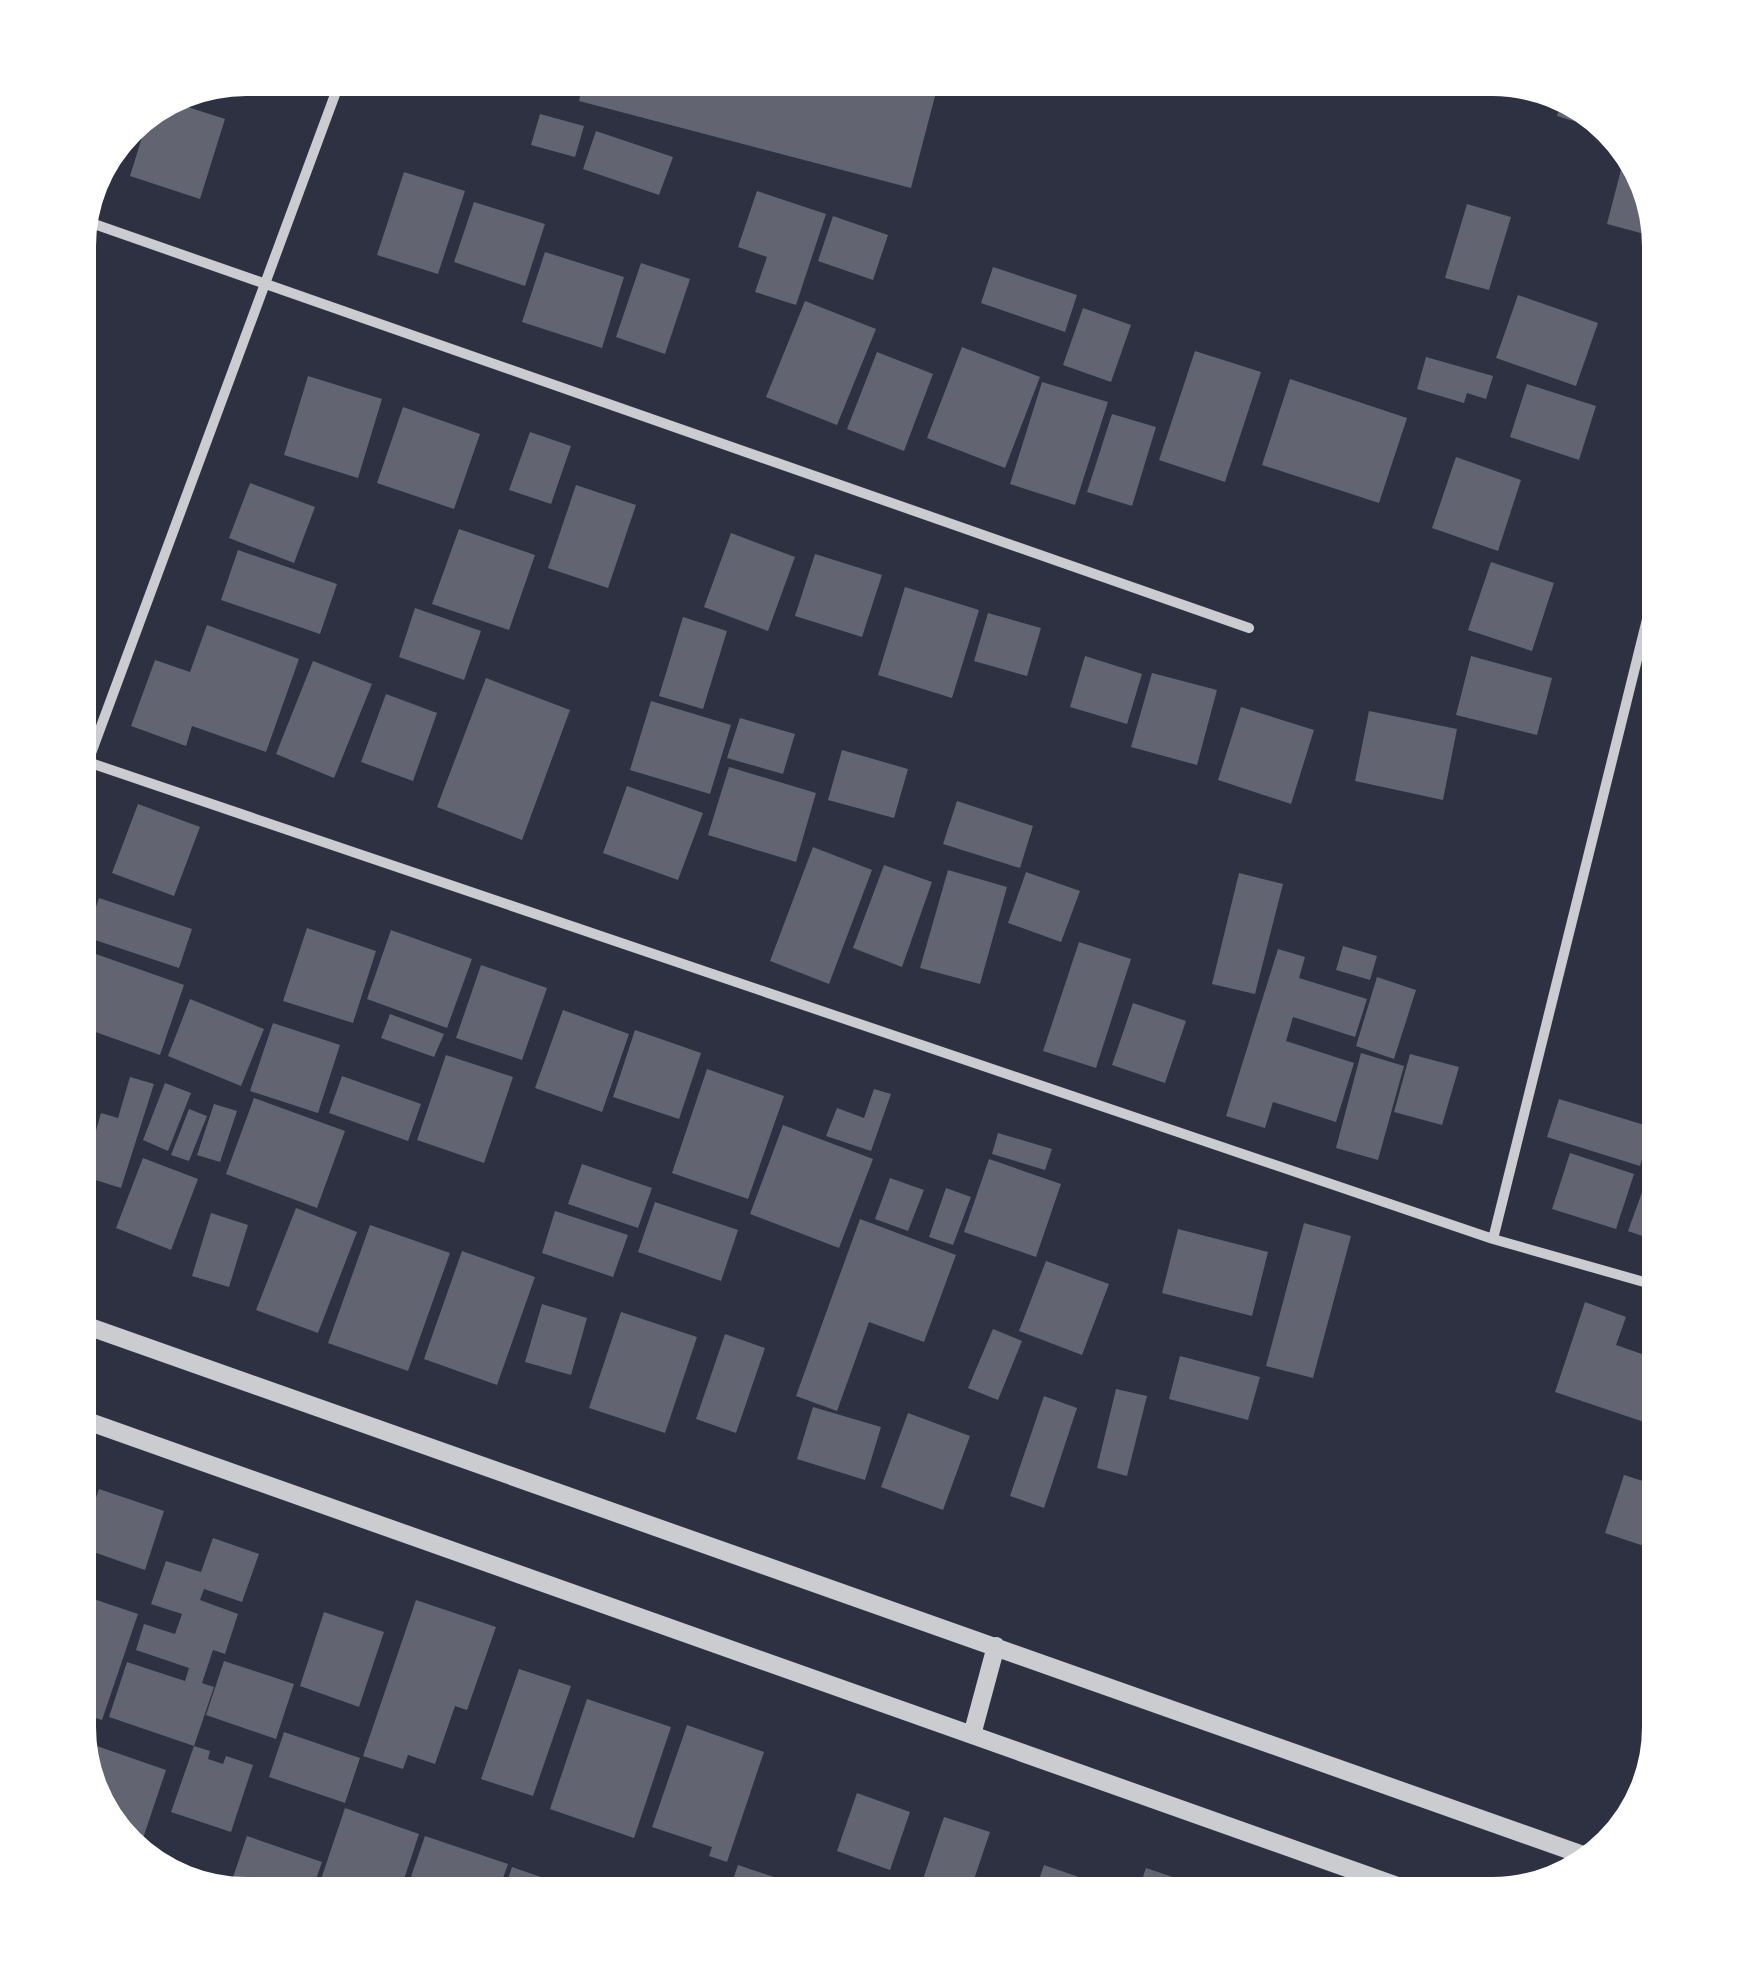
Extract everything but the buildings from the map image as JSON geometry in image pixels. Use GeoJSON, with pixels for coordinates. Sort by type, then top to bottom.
{"type":"FeatureCollection","features":[{"type":"Feature","properties":{"kind":"street"},"geometry":{"type":"LineString","coordinates":[[90,751],[338,90]]}},
{"type":"Feature","properties":{"kind":"street"},"geometry":{"type":"LineString","coordinates":[[92,223],[1249,628]]}},
{"type":"Feature","properties":{"kind":"street"},"geometry":{"type":"LineString","coordinates":[[1493,1239],[1648,619]]}},
{"type":"Feature","properties":{"kind":"street"},"geometry":{"type":"LineString","coordinates":[[90,762],[1493,1239],[1648,1283]]}},
{"type":"Feature","properties":{"kind":"street"},"geometry":{"type":"LineString","coordinates":[[90,1327],[1581,1854]]}},
{"type":"Feature","properties":{"kind":"street"},"geometry":{"type":"LineString","coordinates":[[90,1422],[1389,1883]]}},
{"type":"Feature","properties":{"kind":"street"},"geometry":{"type":"LineString","coordinates":[[972,1735],[996,1646]]}}]}
